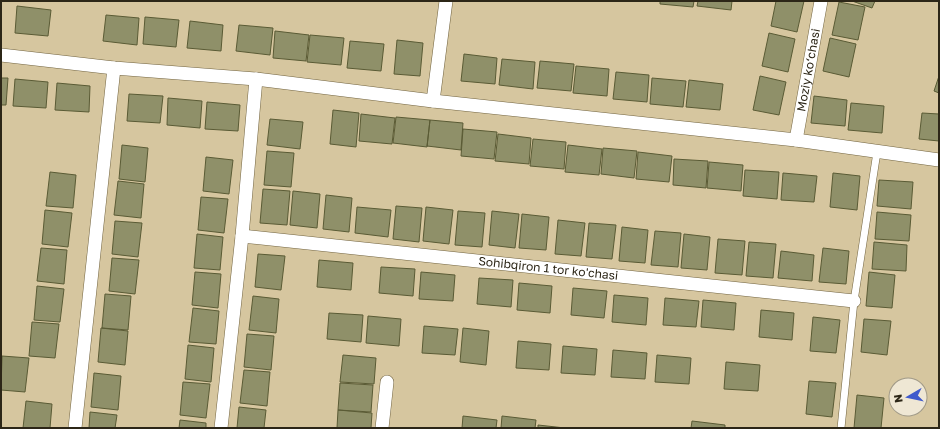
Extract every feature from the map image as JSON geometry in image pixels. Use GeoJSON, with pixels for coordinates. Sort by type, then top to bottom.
{"type":"FeatureCollection","features":[{"type":"Feature","properties":{"kind":"street"},"geometry":{"type":"LineString","coordinates":[[433,101],[446,1]]}},
{"type":"Feature","properties":{"kind":"street","name":"Moziy ko‘chasi"},"geometry":{"type":"LineString","coordinates":[[796,140],[821,1]]}},
{"type":"Feature","properties":{"kind":"street"},"geometry":{"type":"LineString","coordinates":[[1,56],[114,68],[256,79],[433,101],[796,140],[939,160]]}},
{"type":"Feature","properties":{"kind":"street"},"geometry":{"type":"LineString","coordinates":[[75,428],[114,68]]}},
{"type":"Feature","properties":{"kind":"street"},"geometry":{"type":"LineString","coordinates":[[221,428],[242,236],[256,79]]}},
{"type":"Feature","properties":{"kind":"street","name":"Sohibqiron 1 tor ko'chasi"},"geometry":{"type":"LineString","coordinates":[[242,236],[854,301]]}},
{"type":"Feature","properties":{"kind":"street"},"geometry":{"type":"LineString","coordinates":[[382,428],[387,382]]}},
{"type":"Feature","properties":{"kind":"lane"},"geometry":{"type":"LineString","coordinates":[[841,428],[854,301],[877,152]]}},
{"type":"Feature","properties":{"kind":"building"},"geometry":{"type":"Polygon","coordinates":[[[660,1],[694,1],[693,7],[660,4],[660,1]]]}},
{"type":"Feature","properties":{"kind":"building"},"geometry":{"type":"Polygon","coordinates":[[[698,1],[732,1],[731,10],[697,6],[698,1]]]}},
{"type":"Feature","properties":{"kind":"building"},"geometry":{"type":"Polygon","coordinates":[[[776,1],[804,1],[797,32],[771,26],[776,1]]]}},
{"type":"Feature","properties":{"kind":"building"},"geometry":{"type":"Polygon","coordinates":[[[852,1],[875,1],[872,8],[852,1]]]}},
{"type":"Feature","properties":{"kind":"building"},"geometry":{"type":"Polygon","coordinates":[[[839,2],[865,7],[858,40],[832,35],[839,2]]]}},
{"type":"Feature","properties":{"kind":"building"},"geometry":{"type":"Polygon","coordinates":[[[17,6],[51,10],[48,36],[15,33],[17,6]]]}},
{"type":"Feature","properties":{"kind":"building"},"geometry":{"type":"Polygon","coordinates":[[[106,15],[139,18],[137,45],[103,41],[106,15]]]}},
{"type":"Feature","properties":{"kind":"building"},"geometry":{"type":"Polygon","coordinates":[[[145,17],[179,20],[176,47],[143,44],[145,17]]]}},
{"type":"Feature","properties":{"kind":"building"},"geometry":{"type":"Polygon","coordinates":[[[190,21],[223,25],[221,51],[187,48],[190,21]]]}},
{"type":"Feature","properties":{"kind":"building"},"geometry":{"type":"Polygon","coordinates":[[[239,25],[273,28],[270,55],[236,51],[239,25]]]}},
{"type":"Feature","properties":{"kind":"building"},"geometry":{"type":"Polygon","coordinates":[[[275,31],[309,35],[306,61],[273,58],[275,31]]]}},
{"type":"Feature","properties":{"kind":"building"},"geometry":{"type":"Polygon","coordinates":[[[769,33],[795,39],[788,72],[762,66],[769,33]]]}},
{"type":"Feature","properties":{"kind":"building"},"geometry":{"type":"Polygon","coordinates":[[[310,35],[344,38],[341,65],[307,62],[310,35]]]}},
{"type":"Feature","properties":{"kind":"building"},"geometry":{"type":"Polygon","coordinates":[[[830,38],[856,44],[849,77],[823,71],[830,38]]]}},
{"type":"Feature","properties":{"kind":"building"},"geometry":{"type":"Polygon","coordinates":[[[397,40],[423,43],[420,76],[394,74],[397,40]]]}},
{"type":"Feature","properties":{"kind":"building"},"geometry":{"type":"Polygon","coordinates":[[[350,41],[384,44],[381,71],[347,68],[350,41]]]}},
{"type":"Feature","properties":{"kind":"building"},"geometry":{"type":"Polygon","coordinates":[[[464,54],[497,58],[495,84],[461,81],[464,54]]]}},
{"type":"Feature","properties":{"kind":"building"},"geometry":{"type":"Polygon","coordinates":[[[502,59],[535,62],[533,89],[499,85],[502,59]]]}},
{"type":"Feature","properties":{"kind":"building"},"geometry":{"type":"Polygon","coordinates":[[[540,61],[574,64],[571,91],[537,88],[540,61]]]}},
{"type":"Feature","properties":{"kind":"building"},"geometry":{"type":"Polygon","coordinates":[[[576,66],[609,69],[607,96],[573,93],[576,66]]]}},
{"type":"Feature","properties":{"kind":"building"},"geometry":{"type":"Polygon","coordinates":[[[616,72],[649,75],[647,102],[613,99],[616,72]]]}},
{"type":"Feature","properties":{"kind":"building"},"geometry":{"type":"Polygon","coordinates":[[[760,76],[786,82],[779,115],[753,110],[760,76]]]}},
{"type":"Feature","properties":{"kind":"building"},"geometry":{"type":"Polygon","coordinates":[[[939,76],[939,93],[934,91],[939,76]]]}},
{"type":"Feature","properties":{"kind":"building"},"geometry":{"type":"Polygon","coordinates":[[[1,78],[8,78],[6,105],[1,105],[1,78]]]}},
{"type":"Feature","properties":{"kind":"building"},"geometry":{"type":"Polygon","coordinates":[[[652,78],[686,81],[683,107],[650,104],[652,78]]]}},
{"type":"Feature","properties":{"kind":"building"},"geometry":{"type":"Polygon","coordinates":[[[15,79],[48,82],[46,108],[13,106],[15,79]]]}},
{"type":"Feature","properties":{"kind":"building"},"geometry":{"type":"Polygon","coordinates":[[[689,80],[723,84],[720,110],[686,107],[689,80]]]}},
{"type":"Feature","properties":{"kind":"building"},"geometry":{"type":"Polygon","coordinates":[[[57,83],[90,86],[89,112],[55,110],[57,83]]]}},
{"type":"Feature","properties":{"kind":"building"},"geometry":{"type":"Polygon","coordinates":[[[129,94],[163,96],[160,123],[127,121],[129,94]]]}},
{"type":"Feature","properties":{"kind":"building"},"geometry":{"type":"Polygon","coordinates":[[[814,96],[847,100],[845,126],[811,123],[814,96]]]}},
{"type":"Feature","properties":{"kind":"building"},"geometry":{"type":"Polygon","coordinates":[[[168,98],[202,101],[200,128],[167,125],[168,98]]]}},
{"type":"Feature","properties":{"kind":"building"},"geometry":{"type":"Polygon","coordinates":[[[207,102],[240,105],[238,131],[205,129],[207,102]]]}},
{"type":"Feature","properties":{"kind":"building"},"geometry":{"type":"Polygon","coordinates":[[[851,103],[884,106],[882,133],[848,130],[851,103]]]}},
{"type":"Feature","properties":{"kind":"building"},"geometry":{"type":"Polygon","coordinates":[[[333,110],[359,113],[356,147],[330,144],[333,110]]]}},
{"type":"Feature","properties":{"kind":"building"},"geometry":{"type":"Polygon","coordinates":[[[922,113],[939,114],[939,141],[919,139],[922,113]]]}},
{"type":"Feature","properties":{"kind":"building"},"geometry":{"type":"Polygon","coordinates":[[[361,114],[395,118],[392,144],[359,141],[361,114]]]}},
{"type":"Feature","properties":{"kind":"building"},"geometry":{"type":"Polygon","coordinates":[[[396,117],[430,120],[427,147],[393,143],[396,117]]]}},
{"type":"Feature","properties":{"kind":"building"},"geometry":{"type":"Polygon","coordinates":[[[270,119],[303,122],[300,149],[267,145],[270,119]]]}},
{"type":"Feature","properties":{"kind":"building"},"geometry":{"type":"Polygon","coordinates":[[[430,120],[463,123],[461,150],[427,146],[430,120]]]}},
{"type":"Feature","properties":{"kind":"building"},"geometry":{"type":"Polygon","coordinates":[[[463,129],[497,132],[494,159],[461,156],[463,129]]]}},
{"type":"Feature","properties":{"kind":"building"},"geometry":{"type":"Polygon","coordinates":[[[498,134],[531,138],[529,164],[495,161],[498,134]]]}},
{"type":"Feature","properties":{"kind":"building"},"geometry":{"type":"Polygon","coordinates":[[[533,139],[566,142],[564,169],[530,166],[533,139]]]}},
{"type":"Feature","properties":{"kind":"building"},"geometry":{"type":"Polygon","coordinates":[[[122,145],[148,148],[145,182],[119,179],[122,145]]]}},
{"type":"Feature","properties":{"kind":"building"},"geometry":{"type":"Polygon","coordinates":[[[568,145],[602,149],[599,175],[565,172],[568,145]]]}},
{"type":"Feature","properties":{"kind":"building"},"geometry":{"type":"Polygon","coordinates":[[[603,148],[637,151],[634,178],[601,174],[603,148]]]}},
{"type":"Feature","properties":{"kind":"building"},"geometry":{"type":"Polygon","coordinates":[[[267,151],[294,153],[291,187],[264,185],[267,151]]]}},
{"type":"Feature","properties":{"kind":"building"},"geometry":{"type":"Polygon","coordinates":[[[638,152],[672,156],[669,182],[636,179],[638,152]]]}},
{"type":"Feature","properties":{"kind":"building"},"geometry":{"type":"Polygon","coordinates":[[[206,157],[233,160],[229,194],[203,191],[206,157]]]}},
{"type":"Feature","properties":{"kind":"building"},"geometry":{"type":"Polygon","coordinates":[[[674,159],[708,161],[706,188],[673,185],[674,159]]]}},
{"type":"Feature","properties":{"kind":"building"},"geometry":{"type":"Polygon","coordinates":[[[709,162],[743,165],[741,191],[707,188],[709,162]]]}},
{"type":"Feature","properties":{"kind":"building"},"geometry":{"type":"Polygon","coordinates":[[[745,170],[779,172],[777,199],[743,196],[745,170]]]}},
{"type":"Feature","properties":{"kind":"building"},"geometry":{"type":"Polygon","coordinates":[[[50,172],[76,175],[73,208],[46,206],[50,172]]]}},
{"type":"Feature","properties":{"kind":"building"},"geometry":{"type":"Polygon","coordinates":[[[783,173],[817,176],[814,202],[781,200],[783,173]]]}},
{"type":"Feature","properties":{"kind":"building"},"geometry":{"type":"Polygon","coordinates":[[[833,173],[860,176],[857,210],[830,207],[833,173]]]}},
{"type":"Feature","properties":{"kind":"building"},"geometry":{"type":"Polygon","coordinates":[[[879,180],[913,182],[911,209],[877,206],[879,180]]]}},
{"type":"Feature","properties":{"kind":"building"},"geometry":{"type":"Polygon","coordinates":[[[118,181],[144,184],[141,218],[114,215],[118,181]]]}},
{"type":"Feature","properties":{"kind":"building"},"geometry":{"type":"Polygon","coordinates":[[[263,189],[290,191],[287,225],[260,223],[263,189]]]}},
{"type":"Feature","properties":{"kind":"building"},"geometry":{"type":"Polygon","coordinates":[[[293,191],[320,194],[317,228],[290,225],[293,191]]]}},
{"type":"Feature","properties":{"kind":"building"},"geometry":{"type":"Polygon","coordinates":[[[326,195],[352,198],[349,232],[323,229],[326,195]]]}},
{"type":"Feature","properties":{"kind":"building"},"geometry":{"type":"Polygon","coordinates":[[[201,197],[228,199],[224,233],[198,230],[201,197]]]}},
{"type":"Feature","properties":{"kind":"building"},"geometry":{"type":"Polygon","coordinates":[[[396,206],[422,208],[419,242],[393,239],[396,206]]]}},
{"type":"Feature","properties":{"kind":"building"},"geometry":{"type":"Polygon","coordinates":[[[357,207],[391,210],[388,237],[355,233],[357,207]]]}},
{"type":"Feature","properties":{"kind":"building"},"geometry":{"type":"Polygon","coordinates":[[[426,207],[453,210],[449,244],[423,241],[426,207]]]}},
{"type":"Feature","properties":{"kind":"building"},"geometry":{"type":"Polygon","coordinates":[[[45,210],[72,213],[68,247],[42,244],[45,210]]]}},
{"type":"Feature","properties":{"kind":"building"},"geometry":{"type":"Polygon","coordinates":[[[458,211],[485,213],[482,247],[455,245],[458,211]]]}},
{"type":"Feature","properties":{"kind":"building"},"geometry":{"type":"Polygon","coordinates":[[[492,211],[519,214],[515,248],[489,245],[492,211]]]}},
{"type":"Feature","properties":{"kind":"building"},"geometry":{"type":"Polygon","coordinates":[[[877,212],[911,215],[909,241],[875,239],[877,212]]]}},
{"type":"Feature","properties":{"kind":"building"},"geometry":{"type":"Polygon","coordinates":[[[522,214],[549,217],[546,250],[519,248],[522,214]]]}},
{"type":"Feature","properties":{"kind":"building"},"geometry":{"type":"Polygon","coordinates":[[[558,220],[585,223],[581,256],[555,254],[558,220]]]}},
{"type":"Feature","properties":{"kind":"building"},"geometry":{"type":"Polygon","coordinates":[[[115,221],[142,223],[138,257],[112,254],[115,221]]]}},
{"type":"Feature","properties":{"kind":"building"},"geometry":{"type":"Polygon","coordinates":[[[589,223],[616,225],[612,259],[586,257],[589,223]]]}},
{"type":"Feature","properties":{"kind":"building"},"geometry":{"type":"Polygon","coordinates":[[[622,227],[648,230],[645,263],[619,261],[622,227]]]}},
{"type":"Feature","properties":{"kind":"building"},"geometry":{"type":"Polygon","coordinates":[[[655,231],[681,233],[678,267],[651,265],[655,231]]]}},
{"type":"Feature","properties":{"kind":"building"},"geometry":{"type":"Polygon","coordinates":[[[197,234],[223,237],[220,270],[194,268],[197,234]]]}},
{"type":"Feature","properties":{"kind":"building"},"geometry":{"type":"Polygon","coordinates":[[[684,234],[710,237],[707,270],[681,268],[684,234]]]}},
{"type":"Feature","properties":{"kind":"building"},"geometry":{"type":"Polygon","coordinates":[[[718,239],[745,241],[742,275],[715,273],[718,239]]]}},
{"type":"Feature","properties":{"kind":"building"},"geometry":{"type":"Polygon","coordinates":[[[749,242],[776,244],[773,278],[746,276],[749,242]]]}},
{"type":"Feature","properties":{"kind":"building"},"geometry":{"type":"Polygon","coordinates":[[[874,242],[907,245],[906,271],[872,269],[874,242]]]}},
{"type":"Feature","properties":{"kind":"building"},"geometry":{"type":"Polygon","coordinates":[[[41,248],[67,250],[64,284],[37,281],[41,248]]]}},
{"type":"Feature","properties":{"kind":"building"},"geometry":{"type":"Polygon","coordinates":[[[823,248],[849,251],[846,284],[819,282],[823,248]]]}},
{"type":"Feature","properties":{"kind":"building"},"geometry":{"type":"Polygon","coordinates":[[[781,251],[814,255],[812,281],[778,278],[781,251]]]}},
{"type":"Feature","properties":{"kind":"building"},"geometry":{"type":"Polygon","coordinates":[[[258,254],[285,256],[281,290],[255,287],[258,254]]]}},
{"type":"Feature","properties":{"kind":"building"},"geometry":{"type":"Polygon","coordinates":[[[112,258],[139,260],[135,294],[109,291],[112,258]]]}},
{"type":"Feature","properties":{"kind":"building"},"geometry":{"type":"Polygon","coordinates":[[[319,260],[353,263],[351,290],[317,287],[319,260]]]}},
{"type":"Feature","properties":{"kind":"building"},"geometry":{"type":"Polygon","coordinates":[[[381,267],[415,269],[413,296],[379,293],[381,267]]]}},
{"type":"Feature","properties":{"kind":"building"},"geometry":{"type":"Polygon","coordinates":[[[195,272],[221,274],[218,308],[192,305],[195,272]]]}},
{"type":"Feature","properties":{"kind":"building"},"geometry":{"type":"Polygon","coordinates":[[[421,272],[455,275],[453,301],[419,299],[421,272]]]}},
{"type":"Feature","properties":{"kind":"building"},"geometry":{"type":"Polygon","coordinates":[[[869,272],[895,275],[892,308],[866,306],[869,272]]]}},
{"type":"Feature","properties":{"kind":"building"},"geometry":{"type":"Polygon","coordinates":[[[479,278],[513,280],[511,307],[477,304],[479,278]]]}},
{"type":"Feature","properties":{"kind":"building"},"geometry":{"type":"Polygon","coordinates":[[[519,283],[552,286],[550,313],[517,310],[519,283]]]}},
{"type":"Feature","properties":{"kind":"building"},"geometry":{"type":"Polygon","coordinates":[[[37,286],[64,289],[60,322],[34,320],[37,286]]]}},
{"type":"Feature","properties":{"kind":"building"},"geometry":{"type":"Polygon","coordinates":[[[573,288],[607,291],[604,318],[571,315],[573,288]]]}},
{"type":"Feature","properties":{"kind":"building"},"geometry":{"type":"Polygon","coordinates":[[[105,294],[131,296],[128,330],[102,328],[105,294]]]}},
{"type":"Feature","properties":{"kind":"building"},"geometry":{"type":"Polygon","coordinates":[[[614,295],[648,298],[646,325],[612,322],[614,295]]]}},
{"type":"Feature","properties":{"kind":"building"},"geometry":{"type":"Polygon","coordinates":[[[253,296],[279,299],[276,333],[249,330],[253,296]]]}},
{"type":"Feature","properties":{"kind":"building"},"geometry":{"type":"Polygon","coordinates":[[[665,298],[699,301],[696,327],[663,325],[665,298]]]}},
{"type":"Feature","properties":{"kind":"building"},"geometry":{"type":"Polygon","coordinates":[[[703,300],[736,303],[734,330],[701,327],[703,300]]]}},
{"type":"Feature","properties":{"kind":"building"},"geometry":{"type":"Polygon","coordinates":[[[193,308],[219,311],[216,344],[189,342],[193,308]]]}},
{"type":"Feature","properties":{"kind":"building"},"geometry":{"type":"Polygon","coordinates":[[[761,310],[794,313],[792,340],[759,337],[761,310]]]}},
{"type":"Feature","properties":{"kind":"building"},"geometry":{"type":"Polygon","coordinates":[[[329,313],[363,315],[361,342],[327,339],[329,313]]]}},
{"type":"Feature","properties":{"kind":"building"},"geometry":{"type":"Polygon","coordinates":[[[368,316],[401,319],[399,346],[366,343],[368,316]]]}},
{"type":"Feature","properties":{"kind":"building"},"geometry":{"type":"Polygon","coordinates":[[[813,317],[840,320],[836,353],[810,351],[813,317]]]}},
{"type":"Feature","properties":{"kind":"building"},"geometry":{"type":"Polygon","coordinates":[[[864,319],[891,321],[887,355],[861,352],[864,319]]]}},
{"type":"Feature","properties":{"kind":"building"},"geometry":{"type":"Polygon","coordinates":[[[32,322],[59,324],[55,358],[29,356],[32,322]]]}},
{"type":"Feature","properties":{"kind":"building"},"geometry":{"type":"Polygon","coordinates":[[[424,326],[458,329],[455,355],[422,353],[424,326]]]}},
{"type":"Feature","properties":{"kind":"building"},"geometry":{"type":"Polygon","coordinates":[[[101,328],[128,331],[125,365],[98,362],[101,328]]]}},
{"type":"Feature","properties":{"kind":"building"},"geometry":{"type":"Polygon","coordinates":[[[463,328],[489,331],[486,365],[460,362],[463,328]]]}},
{"type":"Feature","properties":{"kind":"building"},"geometry":{"type":"Polygon","coordinates":[[[247,334],[274,336],[271,370],[244,367],[247,334]]]}},
{"type":"Feature","properties":{"kind":"building"},"geometry":{"type":"Polygon","coordinates":[[[518,341],[551,344],[549,370],[516,368],[518,341]]]}},
{"type":"Feature","properties":{"kind":"building"},"geometry":{"type":"Polygon","coordinates":[[[188,345],[214,348],[211,382],[185,379],[188,345]]]}},
{"type":"Feature","properties":{"kind":"building"},"geometry":{"type":"Polygon","coordinates":[[[563,346],[597,349],[595,375],[561,373],[563,346]]]}},
{"type":"Feature","properties":{"kind":"building"},"geometry":{"type":"Polygon","coordinates":[[[613,350],[647,353],[645,379],[611,377],[613,350]]]}},
{"type":"Feature","properties":{"kind":"building"},"geometry":{"type":"Polygon","coordinates":[[[343,355],[376,358],[374,384],[340,382],[343,355]]]}},
{"type":"Feature","properties":{"kind":"building"},"geometry":{"type":"Polygon","coordinates":[[[657,355],[691,358],[689,384],[655,382],[657,355]]]}},
{"type":"Feature","properties":{"kind":"building"},"geometry":{"type":"Polygon","coordinates":[[[2,356],[29,358],[25,392],[1,390],[2,356]]]}},
{"type":"Feature","properties":{"kind":"building"},"geometry":{"type":"Polygon","coordinates":[[[726,362],[760,365],[758,391],[724,389],[726,362]]]}},
{"type":"Feature","properties":{"kind":"building"},"geometry":{"type":"Polygon","coordinates":[[[244,370],[270,372],[267,406],[240,403],[244,370]]]}},
{"type":"Feature","properties":{"kind":"building"},"geometry":{"type":"Polygon","coordinates":[[[94,373],[121,376],[118,410],[91,407],[94,373]]]}},
{"type":"Feature","properties":{"kind":"building"},"geometry":{"type":"Polygon","coordinates":[[[809,381],[836,383],[832,417],[806,414],[809,381]]]}},
{"type":"Feature","properties":{"kind":"building"},"geometry":{"type":"Polygon","coordinates":[[[183,382],[210,384],[206,418],[180,415],[183,382]]]}},
{"type":"Feature","properties":{"kind":"building"},"geometry":{"type":"Polygon","coordinates":[[[340,383],[373,385],[371,412],[338,410],[340,383]]]}},
{"type":"Feature","properties":{"kind":"building"},"geometry":{"type":"Polygon","coordinates":[[[857,395],[884,398],[881,428],[854,428],[857,395]]]}},
{"type":"Feature","properties":{"kind":"building"},"geometry":{"type":"Polygon","coordinates":[[[26,401],[52,404],[50,428],[23,428],[26,401]]]}},
{"type":"Feature","properties":{"kind":"building"},"geometry":{"type":"Polygon","coordinates":[[[239,407],[266,410],[264,428],[237,428],[239,407]]]}},
{"type":"Feature","properties":{"kind":"building"},"geometry":{"type":"Polygon","coordinates":[[[338,410],[372,413],[371,428],[337,428],[338,410]]]}},
{"type":"Feature","properties":{"kind":"building"},"geometry":{"type":"Polygon","coordinates":[[[90,412],[117,415],[115,428],[89,428],[90,412]]]}},
{"type":"Feature","properties":{"kind":"building"},"geometry":{"type":"Polygon","coordinates":[[[463,416],[497,420],[496,428],[462,428],[463,416]]]}},
{"type":"Feature","properties":{"kind":"building"},"geometry":{"type":"Polygon","coordinates":[[[502,416],[536,420],[535,428],[501,428],[502,416]]]}},
{"type":"Feature","properties":{"kind":"building"},"geometry":{"type":"Polygon","coordinates":[[[180,420],[206,423],[206,428],[179,428],[180,420]]]}},
{"type":"Feature","properties":{"kind":"building"},"geometry":{"type":"Polygon","coordinates":[[[692,421],[725,425],[725,428],[691,428],[692,421]]]}},
{"type":"Feature","properties":{"kind":"building"},"geometry":{"type":"Polygon","coordinates":[[[538,425],[565,428],[538,428],[538,425]]]}}]}
